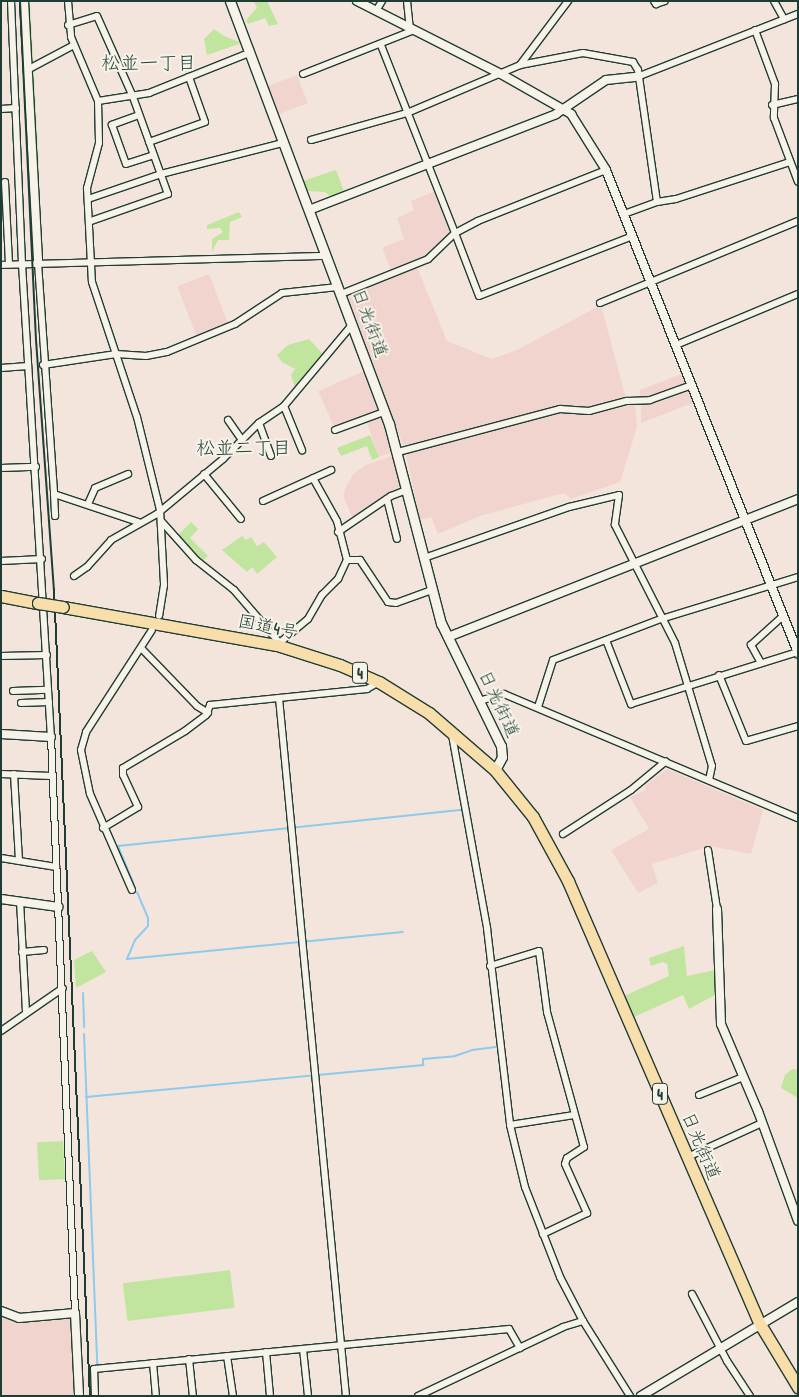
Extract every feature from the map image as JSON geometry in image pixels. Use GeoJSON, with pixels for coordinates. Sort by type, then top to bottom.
{"type":"FeatureCollection","features":[{"type":"Feature","properties":{"kind":"highway","name":"国道4号"},"geometry":{"type":"LineString","coordinates":[[1,596],[277,643],[321,658],[379,682],[450,729],[495,770]]}},
{"type":"Feature","properties":{"kind":"highway","name":"日光街道"},"geometry":{"type":"LineString","coordinates":[[495,770],[533,817],[568,881],[760,1324],[798,1387]]}},
{"type":"Feature","properties":{"kind":"main road","name":"日光街道"},"geometry":{"type":"LineString","coordinates":[[230,1],[340,290],[398,452],[431,590],[448,637],[501,746],[502,757],[495,770]]}},
{"type":"Feature","properties":{"kind":"street"},"geometry":{"type":"LineString","coordinates":[[12,1],[22,264],[42,559],[51,737],[51,776],[63,988],[79,1396]]}},
{"type":"Feature","properties":{"kind":"street"},"geometry":{"type":"LineString","coordinates":[[24,1],[43,366],[55,516]]}},
{"type":"Feature","properties":{"kind":"street"},"geometry":{"type":"LineString","coordinates":[[68,1],[68,25],[74,45],[98,101],[101,133],[88,178],[92,282],[137,417],[160,510],[164,585],[159,616]]}},
{"type":"Feature","properties":{"kind":"street"},"geometry":{"type":"LineString","coordinates":[[357,1],[566,109],[606,170],[782,616],[798,652],[688,684],[631,704],[606,640]]}},
{"type":"Feature","properties":{"kind":"street"},"geometry":{"type":"LineString","coordinates":[[376,11],[382,1]]}},
{"type":"Feature","properties":{"kind":"street"},"geometry":{"type":"LineString","coordinates":[[407,1],[412,29]]}},
{"type":"Feature","properties":{"kind":"street"},"geometry":{"type":"LineString","coordinates":[[520,65],[568,1]]}},
{"type":"Feature","properties":{"kind":"street"},"geometry":{"type":"LineString","coordinates":[[654,1],[656,4],[665,1]]}},
{"type":"Feature","properties":{"kind":"street"},"geometry":{"type":"LineString","coordinates":[[774,1],[784,19]]}},
{"type":"Feature","properties":{"kind":"street"},"geometry":{"type":"LineString","coordinates":[[308,210],[566,109],[606,80],[637,77],[798,14]]}},
{"type":"Feature","properties":{"kind":"street"},"geometry":{"type":"LineString","coordinates":[[68,25],[97,16],[133,98],[168,194],[91,221]]}},
{"type":"Feature","properties":{"kind":"street"},"geometry":{"type":"LineString","coordinates":[[303,74],[381,46],[412,29]]}},
{"type":"Feature","properties":{"kind":"street"},"geometry":{"type":"LineString","coordinates":[[754,30],[775,84],[772,105],[774,118],[798,182]]}},
{"type":"Feature","properties":{"kind":"street"},"geometry":{"type":"LineString","coordinates":[[27,70],[74,45]]}},
{"type":"Feature","properties":{"kind":"street"},"geometry":{"type":"LineString","coordinates":[[381,46],[456,233],[479,296],[633,236]]}},
{"type":"Feature","properties":{"kind":"street"},"geometry":{"type":"LineString","coordinates":[[311,140],[408,112],[520,65],[582,53],[633,60],[638,70],[637,77],[657,202]]}},
{"type":"Feature","properties":{"kind":"street"},"geometry":{"type":"LineString","coordinates":[[98,101],[133,98],[249,54]]}},
{"type":"Feature","properties":{"kind":"street"},"geometry":{"type":"LineString","coordinates":[[149,142],[205,122],[190,77]]}},
{"type":"Feature","properties":{"kind":"street"},"geometry":{"type":"LineString","coordinates":[[772,105],[798,99]]}},
{"type":"Feature","properties":{"kind":"street"},"geometry":{"type":"LineString","coordinates":[[1,109],[16,108]]}},
{"type":"Feature","properties":{"kind":"street"},"geometry":{"type":"LineString","coordinates":[[139,115],[112,125],[126,164],[154,155]]}},
{"type":"Feature","properties":{"kind":"street"},"geometry":{"type":"LineString","coordinates":[[88,199],[161,174],[283,142]]}},
{"type":"Feature","properties":{"kind":"street"},"geometry":{"type":"LineString","coordinates":[[624,214],[657,202],[676,199],[790,162]]}},
{"type":"Feature","properties":{"kind":"street"},"geometry":{"type":"LineString","coordinates":[[43,366],[116,354],[146,356],[167,352],[229,327],[282,293],[340,290],[428,259],[456,233],[478,221],[606,170]]}},
{"type":"Feature","properties":{"kind":"street"},"geometry":{"type":"LineString","coordinates":[[10,264],[3,182],[19,181]]}},
{"type":"Feature","properties":{"kind":"street"},"geometry":{"type":"LineString","coordinates":[[600,303],[650,280],[798,221]]}},
{"type":"Feature","properties":{"kind":"street"},"geometry":{"type":"LineString","coordinates":[[1,265],[326,256]]}},
{"type":"Feature","properties":{"kind":"street"},"geometry":{"type":"LineString","coordinates":[[676,346],[798,294]]}},
{"type":"Feature","properties":{"kind":"street"},"geometry":{"type":"LineString","coordinates":[[74,576],[87,567],[110,540],[160,510],[204,474],[259,423],[284,406],[352,325]]}},
{"type":"Feature","properties":{"kind":"street"},"geometry":{"type":"LineString","coordinates":[[1,368],[28,366]]}},
{"type":"Feature","properties":{"kind":"street"},"geometry":{"type":"LineString","coordinates":[[398,452],[560,409],[589,411],[627,401],[650,400],[692,385]]}},
{"type":"Feature","properties":{"kind":"street"},"geometry":{"type":"LineString","coordinates":[[284,406],[302,450]]}},
{"type":"Feature","properties":{"kind":"street"},"geometry":{"type":"LineString","coordinates":[[335,430],[384,412]]}},
{"type":"Feature","properties":{"kind":"street"},"geometry":{"type":"LineString","coordinates":[[228,420],[242,440]]}},
{"type":"Feature","properties":{"kind":"street"},"geometry":{"type":"LineString","coordinates":[[259,423],[271,456]]}},
{"type":"Feature","properties":{"kind":"street"},"geometry":{"type":"LineString","coordinates":[[1,468],[36,467]]}},
{"type":"Feature","properties":{"kind":"street"},"geometry":{"type":"LineString","coordinates":[[263,501],[331,470]]}},
{"type":"Feature","properties":{"kind":"street"},"geometry":{"type":"LineString","coordinates":[[88,504],[95,488],[128,474]]}},
{"type":"Feature","properties":{"kind":"street"},"geometry":{"type":"LineString","coordinates":[[204,474],[241,519]]}},
{"type":"Feature","properties":{"kind":"street"},"geometry":{"type":"LineString","coordinates":[[162,522],[196,560],[234,590],[277,643],[308,619],[322,595],[338,579],[347,560],[347,554],[338,532],[337,521],[313,478]]}},
{"type":"Feature","properties":{"kind":"street"},"geometry":{"type":"LineString","coordinates":[[338,532],[387,499],[407,490]]}},
{"type":"Feature","properties":{"kind":"street"},"geometry":{"type":"LineString","coordinates":[[54,494],[138,522]]}},
{"type":"Feature","properties":{"kind":"street"},"geometry":{"type":"LineString","coordinates":[[424,558],[569,507],[619,495],[615,525],[661,620],[675,643],[712,766],[709,780]]}},
{"type":"Feature","properties":{"kind":"street"},"geometry":{"type":"LineString","coordinates":[[387,499],[397,539]]}},
{"type":"Feature","properties":{"kind":"street"},"geometry":{"type":"LineString","coordinates":[[448,637],[798,499]]}},
{"type":"Feature","properties":{"kind":"street"},"geometry":{"type":"LineString","coordinates":[[1,561],[42,559]]}},
{"type":"Feature","properties":{"kind":"street"},"geometry":{"type":"LineString","coordinates":[[347,560],[360,560],[388,602],[396,603],[431,590]]}},
{"type":"Feature","properties":{"kind":"street"},"geometry":{"type":"LineString","coordinates":[[538,707],[553,660],[661,620],[771,587],[798,576]]}},
{"type":"Feature","properties":{"kind":"street"},"geometry":{"type":"LineString","coordinates":[[761,663],[751,645],[782,616]]}},
{"type":"Feature","properties":{"kind":"street"},"geometry":{"type":"LineString","coordinates":[[132,890],[103,828],[86,779],[82,745],[96,717],[152,630]]}},
{"type":"Feature","properties":{"kind":"street"},"geometry":{"type":"LineString","coordinates":[[141,648],[197,706],[208,713]]}},
{"type":"Feature","properties":{"kind":"street"},"geometry":{"type":"LineString","coordinates":[[1,656],[46,655]]}},
{"type":"Feature","properties":{"kind":"street"},"geometry":{"type":"LineString","coordinates":[[719,675],[746,741],[798,726]]}},
{"type":"Feature","properties":{"kind":"street"},"geometry":{"type":"LineString","coordinates":[[103,828],[138,807],[123,775],[123,768],[162,747],[208,713],[212,704],[367,689],[379,682]]}},
{"type":"Feature","properties":{"kind":"street"},"geometry":{"type":"LineString","coordinates":[[13,691],[48,690]]}},
{"type":"Feature","properties":{"kind":"street"},"geometry":{"type":"LineString","coordinates":[[479,701],[504,694],[797,817]]}},
{"type":"Feature","properties":{"kind":"street"},"geometry":{"type":"LineString","coordinates":[[279,698],[346,1396]]}},
{"type":"Feature","properties":{"kind":"street"},"geometry":{"type":"LineString","coordinates":[[21,703],[49,702]]}},
{"type":"Feature","properties":{"kind":"street"},"geometry":{"type":"LineString","coordinates":[[450,729],[487,928],[510,1125],[525,1188],[542,1234],[583,1321],[630,1396]]}},
{"type":"Feature","properties":{"kind":"street"},"geometry":{"type":"LineString","coordinates":[[1,734],[51,737]]}},
{"type":"Feature","properties":{"kind":"street"},"geometry":{"type":"LineString","coordinates":[[457,764],[471,747]]}},
{"type":"Feature","properties":{"kind":"street"},"geometry":{"type":"LineString","coordinates":[[563,834],[631,790],[666,761]]}},
{"type":"Feature","properties":{"kind":"street"},"geometry":{"type":"LineString","coordinates":[[1,774],[51,776]]}},
{"type":"Feature","properties":{"kind":"street"},"geometry":{"type":"LineString","coordinates":[[14,774],[19,861]]}},
{"type":"Feature","properties":{"kind":"street"},"geometry":{"type":"LineString","coordinates":[[708,850],[717,909],[721,1024],[762,1123],[798,1221]]}},
{"type":"Feature","properties":{"kind":"street"},"geometry":{"type":"LineString","coordinates":[[1,858],[56,867]]}},
{"type":"Feature","properties":{"kind":"street"},"geometry":{"type":"LineString","coordinates":[[1,899],[58,907]]}},
{"type":"Feature","properties":{"kind":"street"},"geometry":{"type":"LineString","coordinates":[[20,901],[26,1011]]}},
{"type":"Feature","properties":{"kind":"street"},"geometry":{"type":"LineString","coordinates":[[22,952],[44,950]]}},
{"type":"Feature","properties":{"kind":"street"},"geometry":{"type":"LineString","coordinates":[[490,966],[540,951],[548,1012],[584,1147],[567,1158],[565,1164],[587,1213],[542,1234]]}},
{"type":"Feature","properties":{"kind":"street"},"geometry":{"type":"LineString","coordinates":[[1,1030],[26,1011],[63,988]]}},
{"type":"Feature","properties":{"kind":"street"},"geometry":{"type":"LineString","coordinates":[[699,1095],[743,1077]]}},
{"type":"Feature","properties":{"kind":"street"},"geometry":{"type":"LineString","coordinates":[[510,1125],[574,1115]]}},
{"type":"Feature","properties":{"kind":"street"},"geometry":{"type":"LineString","coordinates":[[692,1156],[762,1123]]}},
{"type":"Feature","properties":{"kind":"street"},"geometry":{"type":"LineString","coordinates":[[692,1294],[720,1349],[750,1396]]}},
{"type":"Feature","properties":{"kind":"street"},"geometry":{"type":"LineString","coordinates":[[641,1396],[798,1302]]}},
{"type":"Feature","properties":{"kind":"street"},"geometry":{"type":"LineString","coordinates":[[1,1311],[19,1318],[75,1313]]}},
{"type":"Feature","properties":{"kind":"street"},"geometry":{"type":"LineString","coordinates":[[418,1396],[583,1321]]}},
{"type":"Feature","properties":{"kind":"street"},"geometry":{"type":"LineString","coordinates":[[96,1396],[94,1369],[509,1329],[520,1348]]}},
{"type":"Feature","properties":{"kind":"street"},"geometry":{"type":"LineString","coordinates":[[303,1349],[308,1396]]}},
{"type":"Feature","properties":{"kind":"street"},"geometry":{"type":"LineString","coordinates":[[266,1352],[270,1396]]}},
{"type":"Feature","properties":{"kind":"street"},"geometry":{"type":"LineString","coordinates":[[227,1356],[233,1396]]}},
{"type":"Feature","properties":{"kind":"street"},"geometry":{"type":"LineString","coordinates":[[189,1359],[193,1396]]}},
{"type":"Feature","properties":{"kind":"street"},"geometry":{"type":"LineString","coordinates":[[153,1363],[156,1396]]}},
{"type":"Feature","properties":{"kind":"shaded area"},"geometry":{"type":"Polygon","coordinates":[[[297,75],[308,103],[277,115],[266,87],[297,75]]]}},
{"type":"Feature","properties":{"kind":"shaded area"},"geometry":{"type":"Polygon","coordinates":[[[436,191],[452,233],[430,256],[394,272],[391,270],[382,248],[404,239],[397,218],[414,210],[411,201],[436,191]]]}},
{"type":"Feature","properties":{"kind":"shaded area"},"geometry":{"type":"Polygon","coordinates":[[[417,267],[447,341],[492,359],[517,350],[601,305],[626,398],[589,408],[561,406],[445,438],[403,445],[348,296],[417,267]]]}},
{"type":"Feature","properties":{"kind":"shaded area"},"geometry":{"type":"Polygon","coordinates":[[[209,274],[229,326],[197,338],[177,286],[209,274]]]}},
{"type":"Feature","properties":{"kind":"shaded area"},"geometry":{"type":"Polygon","coordinates":[[[364,371],[381,410],[336,431],[318,391],[364,371]]]}},
{"type":"Feature","properties":{"kind":"shaded area"},"geometry":{"type":"Polygon","coordinates":[[[684,373],[686,384],[649,397],[640,397],[640,390],[684,373]]]}},
{"type":"Feature","properties":{"kind":"shaded area"},"geometry":{"type":"Polygon","coordinates":[[[687,390],[695,402],[641,423],[641,403],[655,403],[687,390]]]}},
{"type":"Feature","properties":{"kind":"shaded area"},"geometry":{"type":"Polygon","coordinates":[[[635,403],[637,427],[620,482],[571,499],[564,493],[480,516],[438,534],[431,517],[420,520],[406,454],[562,411],[635,403]]]}},
{"type":"Feature","properties":{"kind":"shaded area"},"geometry":{"type":"Polygon","coordinates":[[[381,416],[393,452],[378,457],[367,421],[381,416]]]}},
{"type":"Feature","properties":{"kind":"shaded area"},"geometry":{"type":"Polygon","coordinates":[[[394,455],[402,490],[354,521],[343,496],[353,474],[366,465],[394,455]]]}},
{"type":"Feature","properties":{"kind":"shaded area"},"geometry":{"type":"Polygon","coordinates":[[[667,769],[763,810],[751,854],[710,846],[652,864],[658,883],[638,893],[611,850],[649,829],[630,797],[646,790],[645,786],[667,769]]]}},
{"type":"Feature","properties":{"kind":"shaded area"},"geometry":{"type":"Polygon","coordinates":[[[68,1317],[71,1321],[74,1396],[1,1396],[1,1319],[68,1317]]]}},
{"type":"Feature","properties":{"kind":"green space"},"geometry":{"type":"Polygon","coordinates":[[[24,1],[30,1],[39,166],[32,168],[24,1]]]}},
{"type":"Feature","properties":{"kind":"green space"},"geometry":{"type":"Polygon","coordinates":[[[254,1],[267,1],[278,24],[269,26],[265,18],[248,24],[246,20],[257,8],[254,1]]]}},
{"type":"Feature","properties":{"kind":"green space"},"geometry":{"type":"Polygon","coordinates":[[[214,29],[224,36],[242,43],[207,55],[204,39],[214,29]]]}},
{"type":"Feature","properties":{"kind":"green space"},"geometry":{"type":"Polygon","coordinates":[[[336,170],[345,194],[332,198],[325,192],[307,191],[303,181],[336,170]]]}},
{"type":"Feature","properties":{"kind":"green space"},"geometry":{"type":"Polygon","coordinates":[[[239,212],[242,217],[230,222],[229,240],[218,240],[212,252],[212,239],[223,232],[220,228],[207,229],[207,225],[239,212]]]}},
{"type":"Feature","properties":{"kind":"green space"},"geometry":{"type":"Polygon","coordinates":[[[309,339],[324,355],[295,388],[291,375],[295,369],[282,362],[277,355],[288,345],[309,339]]]}},
{"type":"Feature","properties":{"kind":"green space"},"geometry":{"type":"Polygon","coordinates":[[[370,435],[379,457],[372,460],[367,446],[341,456],[337,448],[370,435]]]}},
{"type":"Feature","properties":{"kind":"green space"},"geometry":{"type":"Polygon","coordinates":[[[191,522],[198,529],[190,538],[208,556],[203,561],[178,535],[191,522]]]}},
{"type":"Feature","properties":{"kind":"green space"},"geometry":{"type":"Polygon","coordinates":[[[242,536],[246,540],[251,537],[257,546],[264,542],[277,557],[257,574],[252,567],[247,572],[222,550],[242,536]]]}},
{"type":"Feature","properties":{"kind":"green space"},"geometry":{"type":"Polygon","coordinates":[[[684,946],[687,976],[715,970],[715,995],[689,1009],[683,995],[634,1017],[624,996],[669,976],[667,964],[663,962],[651,966],[649,958],[684,946]]]}},
{"type":"Feature","properties":{"kind":"green space"},"geometry":{"type":"Polygon","coordinates":[[[92,951],[106,972],[76,988],[74,960],[92,951]]]}},
{"type":"Feature","properties":{"kind":"green space"},"geometry":{"type":"Polygon","coordinates":[[[792,1069],[798,1070],[798,1098],[781,1088],[785,1075],[792,1069]]]}},
{"type":"Feature","properties":{"kind":"green space"},"geometry":{"type":"Polygon","coordinates":[[[63,1141],[65,1179],[39,1180],[37,1142],[63,1141]]]}},
{"type":"Feature","properties":{"kind":"green space"},"geometry":{"type":"Polygon","coordinates":[[[230,1270],[235,1308],[127,1321],[123,1283],[230,1270]]]}},
{"type":"Feature","properties":{"kind":"waterway"},"geometry":{"type":"LineString","coordinates":[[134,885],[118,846],[462,810]]}},
{"type":"Feature","properties":{"kind":"waterway"},"geometry":{"type":"LineString","coordinates":[[127,959],[135,940],[148,926],[148,918],[137,892]]}},
{"type":"Feature","properties":{"kind":"waterway"},"geometry":{"type":"LineString","coordinates":[[127,959],[403,932]]}},
{"type":"Feature","properties":{"kind":"waterway"},"geometry":{"type":"LineString","coordinates":[[83,993],[84,1027]]}},
{"type":"Feature","properties":{"kind":"waterway"},"geometry":{"type":"LineString","coordinates":[[84,1034],[97,1364]]}},
{"type":"Feature","properties":{"kind":"waterway"},"geometry":{"type":"LineString","coordinates":[[86,1097],[423,1065],[423,1059],[455,1056],[472,1050],[496,1047]]}},
{"type":"Feature","properties":{"kind":"railway"},"geometry":{"type":"LineString","coordinates":[[20,1],[36,340],[54,589],[90,1396]]}},
{"type":"Feature","properties":{"kind":"district","name":"松並一丁目"},"geometry":{"type":"Point","coordinates":[149,63]}},
{"type":"Feature","properties":{"kind":"district","name":"松並二丁目"},"geometry":{"type":"Point","coordinates":[244,448]}}]}
